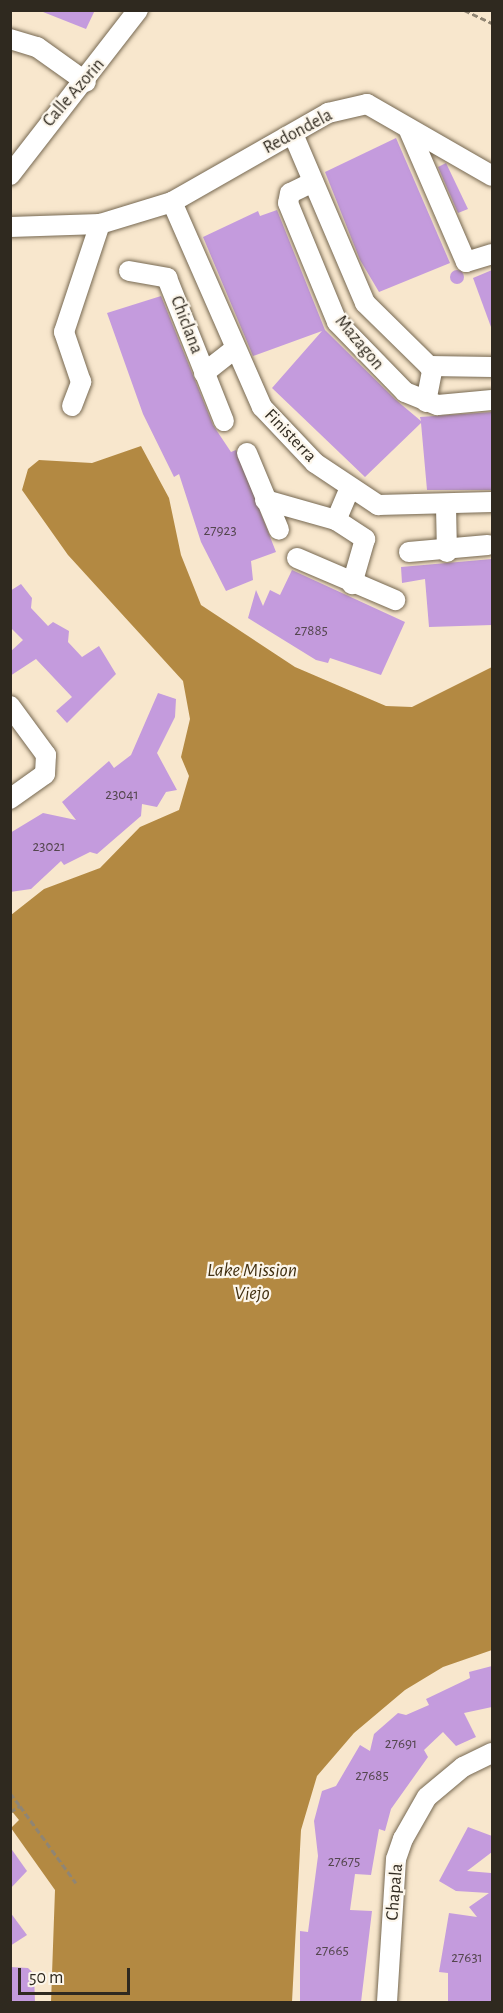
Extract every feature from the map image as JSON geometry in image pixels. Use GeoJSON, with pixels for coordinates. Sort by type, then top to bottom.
{"type":"FeatureCollection","features":[{"type":"Feature","properties":{"kind":"street","name":"Calle Azorin"},"geometry":{"type":"LineString","coordinates":[[10,175],[48,122],[86,82],[138,10]]}},
{"type":"Feature","properties":{"kind":"street"},"geometry":{"type":"LineString","coordinates":[[10,39],[37,47],[86,82]]}},
{"type":"Feature","properties":{"kind":"street","name":"Redondela"},"geometry":{"type":"LineString","coordinates":[[10,228],[100,224],[172,202],[328,113],[367,104],[492,176]]}},
{"type":"Feature","properties":{"kind":"street"},"geometry":{"type":"LineString","coordinates":[[408,128],[466,262],[492,254]]}},
{"type":"Feature","properties":{"kind":"street","name":"Mazagon"},"geometry":{"type":"LineString","coordinates":[[293,135],[365,303],[433,367]]}},
{"type":"Feature","properties":{"kind":"street","name":"Mazagon"},"geometry":{"type":"LineString","coordinates":[[312,182],[290,193],[288,203],[337,322],[405,392],[426,402]]}},
{"type":"Feature","properties":{"kind":"street","name":"Finisterra"},"geometry":{"type":"LineString","coordinates":[[172,202],[262,407],[349,490],[378,505],[446,506],[492,502]]}},
{"type":"Feature","properties":{"kind":"street"},"geometry":{"type":"LineString","coordinates":[[72,406],[81,382],[64,332],[100,224]]}},
{"type":"Feature","properties":{"kind":"street","name":"Chiclana"},"geometry":{"type":"LineString","coordinates":[[129,271],[168,278],[195,257]]}},
{"type":"Feature","properties":{"kind":"street","name":"Chiclana"},"geometry":{"type":"LineString","coordinates":[[168,278],[224,421]]}},
{"type":"Feature","properties":{"kind":"street"},"geometry":{"type":"LineString","coordinates":[[337,322],[365,303]]}},
{"type":"Feature","properties":{"kind":"street","name":"Chiclana"},"geometry":{"type":"LineString","coordinates":[[204,373],[235,349]]}},
{"type":"Feature","properties":{"kind":"street"},"geometry":{"type":"LineString","coordinates":[[492,367],[433,367],[426,402],[492,400]]}},
{"type":"Feature","properties":{"kind":"street"},"geometry":{"type":"LineString","coordinates":[[247,453],[279,530]]}},
{"type":"Feature","properties":{"kind":"street"},"geometry":{"type":"LineString","coordinates":[[336,520],[349,490]]}},
{"type":"Feature","properties":{"kind":"street"},"geometry":{"type":"LineString","coordinates":[[265,500],[336,520],[365,539],[352,584]]}},
{"type":"Feature","properties":{"kind":"street"},"geometry":{"type":"LineString","coordinates":[[446,506],[447,552]]}},
{"type":"Feature","properties":{"kind":"street"},"geometry":{"type":"LineString","coordinates":[[409,552],[447,552],[488,545]]}},
{"type":"Feature","properties":{"kind":"street"},"geometry":{"type":"LineString","coordinates":[[297,558],[352,584],[395,600]]}},
{"type":"Feature","properties":{"kind":"street"},"geometry":{"type":"LineString","coordinates":[[10,706],[46,755],[45,774],[10,799]]}},
{"type":"Feature","properties":{"kind":"street","name":"Chapala"},"geometry":{"type":"LineString","coordinates":[[387,2002],[396,1859],[403,1839],[428,1797],[463,1767],[492,1753]]}},
{"type":"Feature","properties":{"kind":"path"},"geometry":{"type":"LineString","coordinates":[[464,10],[492,23]]}},
{"type":"Feature","properties":{"kind":"path"},"geometry":{"type":"LineString","coordinates":[[10,1793],[76,1883]]}},
{"type":"Feature","properties":{"kind":"path"},"geometry":{"type":"LineString","coordinates":[[10,1812],[20,1806]]}},
{"type":"Feature","properties":{"kind":"water","name":"Lake Mission Viejo"},"geometry":{"type":"Polygon","coordinates":[[[141,446],[169,498],[181,555],[201,605],[295,667],[386,706],[412,707],[492,667],[492,1650],[443,1667],[405,1690],[354,1733],[317,1776],[301,1830],[292,2002],[51,2002],[55,1890],[11,1828],[19,1820],[10,1809],[11,915],[44,889],[100,868],[140,827],[179,810],[189,776],[181,757],[190,719],[183,681],[68,555],[22,490],[28,469],[39,460],[92,463],[141,446]]]}},
{"type":"Feature","properties":{"kind":"building"},"geometry":{"type":"Polygon","coordinates":[[[38,10],[95,10],[86,29],[38,10]]]}},
{"type":"Feature","properties":{"kind":"building"},"geometry":{"type":"Polygon","coordinates":[[[396,138],[450,263],[379,292],[360,260],[325,172],[396,138]]]}},
{"type":"Feature","properties":{"kind":"building"},"geometry":{"type":"Polygon","coordinates":[[[446,163],[468,209],[458,213],[438,167],[446,163]]]}},
{"type":"Feature","properties":{"kind":"building"},"geometry":{"type":"Polygon","coordinates":[[[277,210],[325,330],[396,400],[421,421],[420,417],[492,412],[492,490],[427,490],[421,423],[365,477],[272,388],[322,331],[253,356],[203,237],[258,211],[260,216],[277,210]]]}},
{"type":"Feature","properties":{"kind":"building"},"geometry":{"type":"Polygon","coordinates":[[[454,270],[460,270],[464,277],[460,284],[454,284],[450,280],[450,274],[454,270]]]}},
{"type":"Feature","properties":{"kind":"building"},"geometry":{"type":"Polygon","coordinates":[[[492,270],[492,327],[491,327],[473,278],[492,270]]]}},
{"type":"Feature","properties":{"kind":"building"},"geometry":{"type":"Polygon","coordinates":[[[161,296],[213,425],[231,452],[236,450],[276,552],[251,561],[253,580],[226,591],[201,542],[179,474],[174,477],[143,414],[107,313],[161,296]]]}},
{"type":"Feature","properties":{"kind":"building"},"geometry":{"type":"Polygon","coordinates":[[[492,559],[492,625],[429,627],[425,579],[402,583],[401,567],[492,559]]]}},
{"type":"Feature","properties":{"kind":"building"},"geometry":{"type":"Polygon","coordinates":[[[292,570],[405,622],[381,675],[330,658],[328,663],[316,660],[248,618],[256,590],[263,606],[270,590],[280,595],[292,570]]]}},
{"type":"Feature","properties":{"kind":"building"},"geometry":{"type":"Polygon","coordinates":[[[21,584],[32,598],[31,608],[48,626],[53,622],[69,631],[68,642],[82,657],[99,646],[116,674],[67,723],[56,711],[72,697],[36,659],[10,676],[10,652],[23,640],[10,627],[10,591],[21,584]]]}},
{"type":"Feature","properties":{"kind":"building"},"geometry":{"type":"Polygon","coordinates":[[[158,693],[176,699],[175,717],[157,753],[177,790],[166,792],[157,807],[142,804],[141,816],[97,854],[90,852],[64,865],[61,861],[31,889],[10,892],[10,833],[43,813],[76,820],[62,802],[109,761],[114,768],[131,755],[158,693]]]}},
{"type":"Feature","properties":{"kind":"building"},"geometry":{"type":"Polygon","coordinates":[[[492,1666],[492,1707],[464,1713],[476,1737],[456,1746],[443,1732],[424,1750],[428,1757],[391,1809],[385,1831],[379,1829],[371,1875],[355,1874],[350,1910],[372,1911],[361,2002],[300,2002],[300,1931],[308,1932],[318,1856],[314,1821],[322,1791],[336,1786],[360,1745],[370,1751],[374,1734],[398,1713],[406,1715],[429,1705],[426,1699],[470,1678],[469,1672],[492,1666]]]}},
{"type":"Feature","properties":{"kind":"building"},"geometry":{"type":"Polygon","coordinates":[[[468,1827],[492,1836],[492,1852],[467,1871],[491,1873],[492,2002],[448,2002],[448,1973],[439,1972],[449,1913],[477,1917],[469,1907],[489,1893],[456,1891],[439,1881],[468,1827]]]}},
{"type":"Feature","properties":{"kind":"building"},"geometry":{"type":"Polygon","coordinates":[[[10,1847],[27,1871],[10,1889],[10,1847]]]}},
{"type":"Feature","properties":{"kind":"building"},"geometry":{"type":"Polygon","coordinates":[[[10,1912],[27,1935],[10,1946],[10,1912]]]}},
{"type":"Feature","properties":{"kind":"building"},"geometry":{"type":"Polygon","coordinates":[[[10,1967],[28,1968],[34,1974],[35,2002],[10,2002],[10,1967]]]}}]}
